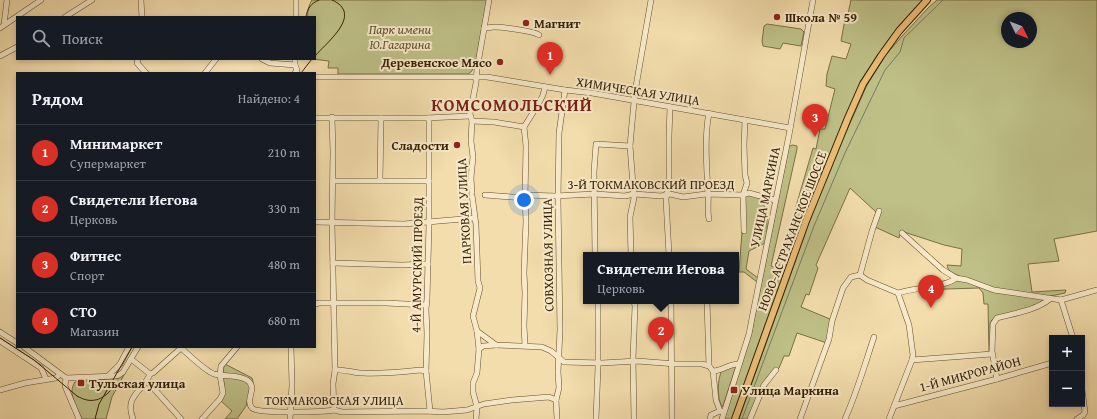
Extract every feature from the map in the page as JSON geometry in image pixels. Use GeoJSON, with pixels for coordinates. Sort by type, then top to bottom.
{"type":"FeatureCollection","features":[{"type":"Feature","properties":{"kind":"main road","name":"НОВО-АСТРАХАНСКОЕ ШОССЕ"},"geometry":{"type":"LineString","coordinates":[[735,419],[816,193],[854,104],[866,80],[889,43],[927,0]]}},
{"type":"Feature","properties":{"kind":"street"},"geometry":{"type":"LineString","coordinates":[[2,26],[7,0]]}},
{"type":"Feature","properties":{"kind":"street"},"geometry":{"type":"LineString","coordinates":[[17,16],[41,0]]}},
{"type":"Feature","properties":{"kind":"street"},"geometry":{"type":"LineString","coordinates":[[67,16],[92,0]]}},
{"type":"Feature","properties":{"kind":"street"},"geometry":{"type":"LineString","coordinates":[[141,0],[142,16]]}},
{"type":"Feature","properties":{"kind":"street"},"geometry":{"type":"LineString","coordinates":[[296,0],[296,16]]}},
{"type":"Feature","properties":{"kind":"street","name":"ПАРКОВАЯ УЛИЦА"},"geometry":{"type":"LineString","coordinates":[[476,419],[473,383],[477,373],[479,349],[477,331],[473,316],[480,288],[478,281],[476,225],[474,218],[471,178],[473,157],[471,119],[477,69],[489,0]]}},
{"type":"Feature","properties":{"kind":"street"},"geometry":{"type":"LineString","coordinates":[[631,252],[630,217],[634,194],[630,146],[635,101],[651,0]]}},
{"type":"Feature","properties":{"kind":"street","name":"УЛИЦА МАРКИНА"},"geometry":{"type":"LineString","coordinates":[[722,419],[722,411],[739,364],[750,327],[790,128],[813,0]]}},
{"type":"Feature","properties":{"kind":"street"},"geometry":{"type":"LineString","coordinates":[[2,26],[16,17]]}},
{"type":"Feature","properties":{"kind":"street"},"geometry":{"type":"LineString","coordinates":[[484,28],[493,27],[536,33],[539,35]]}},
{"type":"Feature","properties":{"kind":"street"},"geometry":{"type":"LineString","coordinates":[[0,56],[16,48]]}},
{"type":"Feature","properties":{"kind":"street"},"geometry":{"type":"LineString","coordinates":[[207,72],[215,60]]}},
{"type":"Feature","properties":{"kind":"street"},"geometry":{"type":"LineString","coordinates":[[264,60],[270,63],[295,65]]}},
{"type":"Feature","properties":{"kind":"street"},"geometry":{"type":"LineString","coordinates":[[295,60],[297,70],[296,72]]}},
{"type":"Feature","properties":{"kind":"street"},"geometry":{"type":"LineString","coordinates":[[138,61],[145,72]]}},
{"type":"Feature","properties":{"kind":"street","name":"ХИМИЧЕСКАЯ УЛИЦА"},"geometry":{"type":"LineString","coordinates":[[316,77],[476,77],[709,113],[790,128]]}},
{"type":"Feature","properties":{"kind":"street"},"geometry":{"type":"LineString","coordinates":[[525,345],[524,326],[526,293],[524,273],[526,146],[524,127],[539,103],[545,87]]}},
{"type":"Feature","properties":{"kind":"street","name":"СОВХОЗНАЯ УЛИЦА"},"geometry":{"type":"LineString","coordinates":[[557,419],[556,400],[559,388],[558,358],[560,318],[558,195],[559,133],[565,90]]}},
{"type":"Feature","properties":{"kind":"street"},"geometry":{"type":"LineString","coordinates":[[670,107],[669,180],[666,199],[670,252]]}},
{"type":"Feature","properties":{"kind":"street"},"geometry":{"type":"LineString","coordinates":[[709,113],[707,134],[707,211],[709,219]]}},
{"type":"Feature","properties":{"kind":"street"},"geometry":{"type":"LineString","coordinates":[[332,117],[332,223],[335,370],[333,384],[334,410]]}},
{"type":"Feature","properties":{"kind":"street"},"geometry":{"type":"LineString","coordinates":[[316,118],[471,119],[524,127]]}},
{"type":"Feature","properties":{"kind":"street"},"geometry":{"type":"LineString","coordinates":[[380,180],[381,118]]}},
{"type":"Feature","properties":{"kind":"street","name":"4-Й АМУРСКИЙ ПРОЕЗД"},"geometry":{"type":"LineString","coordinates":[[429,118],[429,221],[428,292],[426,305],[426,371],[430,411]]}},
{"type":"Feature","properties":{"kind":"street"},"geometry":{"type":"LineString","coordinates":[[744,231],[743,195],[747,183],[745,175],[744,145],[745,120]]}},
{"type":"Feature","properties":{"kind":"street"},"geometry":{"type":"LineString","coordinates":[[595,252],[594,172],[596,144],[630,146]]}},
{"type":"Feature","properties":{"kind":"street"},"geometry":{"type":"LineString","coordinates":[[333,181],[380,180],[429,182]]}},
{"type":"Feature","properties":{"kind":"street","name":"3-Й ТОКМАКОВСКИЙ ПРОЕЗД"},"geometry":{"type":"LineString","coordinates":[[485,195],[525,197],[595,194],[661,196],[668,194],[683,197],[688,195],[708,194],[749,194],[775,200]]}},
{"type":"Feature","properties":{"kind":"street"},"geometry":{"type":"LineString","coordinates":[[860,275],[872,231],[879,212]]}},
{"type":"Feature","properties":{"kind":"street"},"geometry":{"type":"LineString","coordinates":[[316,222],[374,222],[404,224],[474,218]]}},
{"type":"Feature","properties":{"kind":"street"},"geometry":{"type":"LineString","coordinates":[[902,233],[943,270],[956,278],[967,280],[994,290],[1061,300],[1097,290]]}},
{"type":"Feature","properties":{"kind":"street"},"geometry":{"type":"LineString","coordinates":[[334,263],[402,265],[428,264]]}},
{"type":"Feature","properties":{"kind":"street"},"geometry":{"type":"LineString","coordinates":[[800,419],[829,339],[832,321],[844,288],[849,279],[855,275],[860,275],[867,280],[898,293],[946,283],[953,281],[956,278]]}},
{"type":"Feature","properties":{"kind":"street"},"geometry":{"type":"LineString","coordinates":[[889,419],[912,360],[909,325],[898,293]]}},
{"type":"Feature","properties":{"kind":"street"},"geometry":{"type":"LineString","coordinates":[[997,379],[992,354],[994,321],[996,318],[1024,312],[1040,306],[1050,299]]}},
{"type":"Feature","properties":{"kind":"street"},"geometry":{"type":"LineString","coordinates":[[1061,300],[1072,335]]}},
{"type":"Feature","properties":{"kind":"street"},"geometry":{"type":"LineString","coordinates":[[316,304],[386,303],[426,305]]}},
{"type":"Feature","properties":{"kind":"street"},"geometry":{"type":"LineString","coordinates":[[596,419],[598,304]]}},
{"type":"Feature","properties":{"kind":"street"},"geometry":{"type":"LineString","coordinates":[[634,419],[633,362],[635,304]]}},
{"type":"Feature","properties":{"kind":"street"},"geometry":{"type":"LineString","coordinates":[[671,304],[672,419]]}},
{"type":"Feature","properties":{"kind":"street"},"geometry":{"type":"LineString","coordinates":[[708,304],[709,366]]}},
{"type":"Feature","properties":{"kind":"street"},"geometry":{"type":"LineString","coordinates":[[477,331],[496,345]]}},
{"type":"Feature","properties":{"kind":"street"},"geometry":{"type":"LineString","coordinates":[[0,332],[16,342]]}},
{"type":"Feature","properties":{"kind":"street"},"geometry":{"type":"LineString","coordinates":[[845,419],[856,394],[874,337]]}},
{"type":"Feature","properties":{"kind":"street"},"geometry":{"type":"LineString","coordinates":[[0,341],[41,368],[46,379]]}},
{"type":"Feature","properties":{"kind":"street"},"geometry":{"type":"LineString","coordinates":[[479,349],[483,346],[525,345],[546,348],[564,362],[633,362],[702,364],[709,366],[713,371],[716,400],[722,411],[710,415],[710,419]]}},
{"type":"Feature","properties":{"kind":"street"},"geometry":{"type":"LineString","coordinates":[[25,348],[66,378],[120,375],[137,348]]}},
{"type":"Feature","properties":{"kind":"street"},"geometry":{"type":"LineString","coordinates":[[108,376],[120,364],[128,348]]}},
{"type":"Feature","properties":{"kind":"street"},"geometry":{"type":"LineString","coordinates":[[133,419],[130,412],[132,400],[137,391],[147,381],[150,374],[154,373],[179,348]]}},
{"type":"Feature","properties":{"kind":"street","name":"ТОКМАКОВСКАЯ УЛИЦА"},"geometry":{"type":"LineString","coordinates":[[181,348],[211,373],[240,378],[252,385],[253,388],[250,404],[254,410],[258,412],[334,410],[342,412],[450,412],[467,410],[491,403],[533,398],[549,397],[556,400]]}},
{"type":"Feature","properties":{"kind":"street"},"geometry":{"type":"LineString","coordinates":[[202,419],[220,399],[223,393],[220,375],[221,366],[236,348]]}},
{"type":"Feature","properties":{"kind":"street"},"geometry":{"type":"LineString","coordinates":[[290,419],[292,385],[291,348]]}},
{"type":"Feature","properties":{"kind":"street"},"geometry":{"type":"LineString","coordinates":[[912,360],[992,354]]}},
{"type":"Feature","properties":{"kind":"street"},"geometry":{"type":"LineString","coordinates":[[131,359],[150,374]]}},
{"type":"Feature","properties":{"kind":"street"},"geometry":{"type":"LineString","coordinates":[[713,371],[719,371],[739,364]]}},
{"type":"Feature","properties":{"kind":"street","name":"1-Й МИКРОРАЙОН"},"geometry":{"type":"LineString","coordinates":[[894,406],[1049,365]]}},
{"type":"Feature","properties":{"kind":"street"},"geometry":{"type":"LineString","coordinates":[[335,370],[340,369],[353,373],[426,371]]}},
{"type":"Feature","properties":{"kind":"street"},"geometry":{"type":"LineString","coordinates":[[750,419],[764,385],[776,370]]}},
{"type":"Feature","properties":{"kind":"street"},"geometry":{"type":"LineString","coordinates":[[0,390],[56,378],[60,374]]}},
{"type":"Feature","properties":{"kind":"street"},"geometry":{"type":"LineString","coordinates":[[66,378],[65,386],[79,419]]}},
{"type":"Feature","properties":{"kind":"street"},"geometry":{"type":"LineString","coordinates":[[147,381],[181,419]]}},
{"type":"Feature","properties":{"kind":"street"},"geometry":{"type":"LineString","coordinates":[[1077,419],[1084,415],[1085,407]]}},
{"type":"Feature","properties":{"kind":"green space","name":"Парк имени Ю.Гагарина"},"geometry":{"type":"Polygon","coordinates":[[[312,0],[487,0],[475,66],[468,74],[338,74],[338,68],[328,68],[329,61],[316,59],[316,16],[308,16],[308,8],[312,0]]]}},
{"type":"Feature","properties":{"kind":"green space"},"geometry":{"type":"Polygon","coordinates":[[[851,0],[924,0],[905,19],[889,39],[874,61],[862,84],[817,186],[733,419],[724,419],[751,335],[789,146],[797,146],[797,149],[771,266],[778,268],[813,148],[816,149],[820,129],[825,129],[835,89],[826,86],[827,74],[832,56],[846,59],[851,44],[841,41],[845,19],[854,21],[855,16],[848,14],[851,0]]]}},
{"type":"Feature","properties":{"kind":"green space"},"geometry":{"type":"Polygon","coordinates":[[[937,0],[1097,0],[1097,231],[1054,239],[1059,261],[1028,264],[1032,292],[1066,290],[1065,293],[1051,296],[1030,308],[996,316],[990,323],[991,349],[989,351],[988,304],[984,304],[983,293],[979,288],[914,290],[961,277],[950,271],[947,265],[961,266],[962,249],[944,245],[901,231],[899,238],[875,227],[872,225],[876,212],[850,188],[816,265],[818,268],[809,295],[806,294],[801,307],[830,319],[827,343],[797,333],[789,356],[784,356],[779,368],[771,377],[749,419],[739,419],[822,186],[867,85],[884,57],[937,0]]]}},
{"type":"Feature","properties":{"kind":"green space"},"geometry":{"type":"Polygon","coordinates":[[[767,24],[801,29],[804,32],[801,46],[783,43],[780,49],[763,46],[762,41],[764,26],[767,24]]]}},
{"type":"Feature","properties":{"kind":"green space"},"geometry":{"type":"Polygon","coordinates":[[[746,195],[758,197],[767,210],[767,232],[765,243],[749,251],[746,269],[758,278],[757,282],[744,272],[739,272],[742,232],[745,232],[746,195]]]}},
{"type":"Feature","properties":{"kind":"green space"},"geometry":{"type":"Polygon","coordinates":[[[225,364],[252,378],[253,382],[246,406],[237,419],[225,419],[232,411],[221,401],[224,391],[223,368],[225,364]]]}},
{"type":"Feature","properties":{"kind":"green space"},"geometry":{"type":"Polygon","coordinates":[[[736,366],[722,407],[718,394],[720,374],[722,370],[736,366]]]}},
{"type":"Feature","properties":{"kind":"green space"},"geometry":{"type":"Polygon","coordinates":[[[125,373],[112,397],[106,419],[82,419],[72,396],[75,382],[119,378],[125,373]]]}},
{"type":"Feature","properties":{"kind":"waterway"},"geometry":{"type":"LineString","coordinates":[[742,419],[814,226],[845,153],[885,70],[900,52],[904,38],[943,0]]}},
{"type":"Feature","properties":{"kind":"tram line"},"geometry":{"type":"LineString","coordinates":[[306,16],[310,7],[319,0]]}},
{"type":"Feature","properties":{"kind":"tram line"},"geometry":{"type":"LineString","coordinates":[[316,55],[334,36],[344,20],[345,13],[341,6],[332,0]]}},
{"type":"Feature","properties":{"kind":"tram line"},"geometry":{"type":"LineString","coordinates":[[302,72],[311,60]]}},
{"type":"Feature","properties":{"kind":"tram line"},"geometry":{"type":"LineString","coordinates":[[0,338],[34,360],[81,398],[86,400],[94,400],[106,395],[110,391]]}},
{"type":"Feature","properties":{"kind":"tram line"},"geometry":{"type":"LineString","coordinates":[[95,419],[99,404],[131,348]]}},
{"type":"Feature","properties":{"kind":"place","name":"Школа № 59"},"geometry":{"type":"Point","coordinates":[777,17]}},
{"type":"Feature","properties":{"kind":"place","name":"Магнит"},"geometry":{"type":"Point","coordinates":[526,23]}},
{"type":"Feature","properties":{"kind":"place","name":"Деревенское Мясо"},"geometry":{"type":"Point","coordinates":[500,62]}},
{"type":"Feature","properties":{"kind":"place","name":"Минимаркет"},"geometry":{"type":"Point","coordinates":[550,75]}},
{"type":"Feature","properties":{"kind":"place","name":"Фитнес"},"geometry":{"type":"Point","coordinates":[815,137]}},
{"type":"Feature","properties":{"kind":"place","name":"Сладости"},"geometry":{"type":"Point","coordinates":[457,145]}},
{"type":"Feature","properties":{"kind":"place","name":"СТО"},"geometry":{"type":"Point","coordinates":[931,308]}},
{"type":"Feature","properties":{"kind":"place","name":"Свидетели Иегова"},"geometry":{"type":"Point","coordinates":[661,350]}},
{"type":"Feature","properties":{"kind":"place","name":"Тульская улица"},"geometry":{"type":"Point","coordinates":[81,383]}},
{"type":"Feature","properties":{"kind":"place","name":"Улица Маркина"},"geometry":{"type":"Point","coordinates":[734,390]}},
{"type":"Feature","properties":{"kind":"district","name":"КОМСОМОЛЬСКИЙ"},"geometry":{"type":"Point","coordinates":[512,104]}}]}
